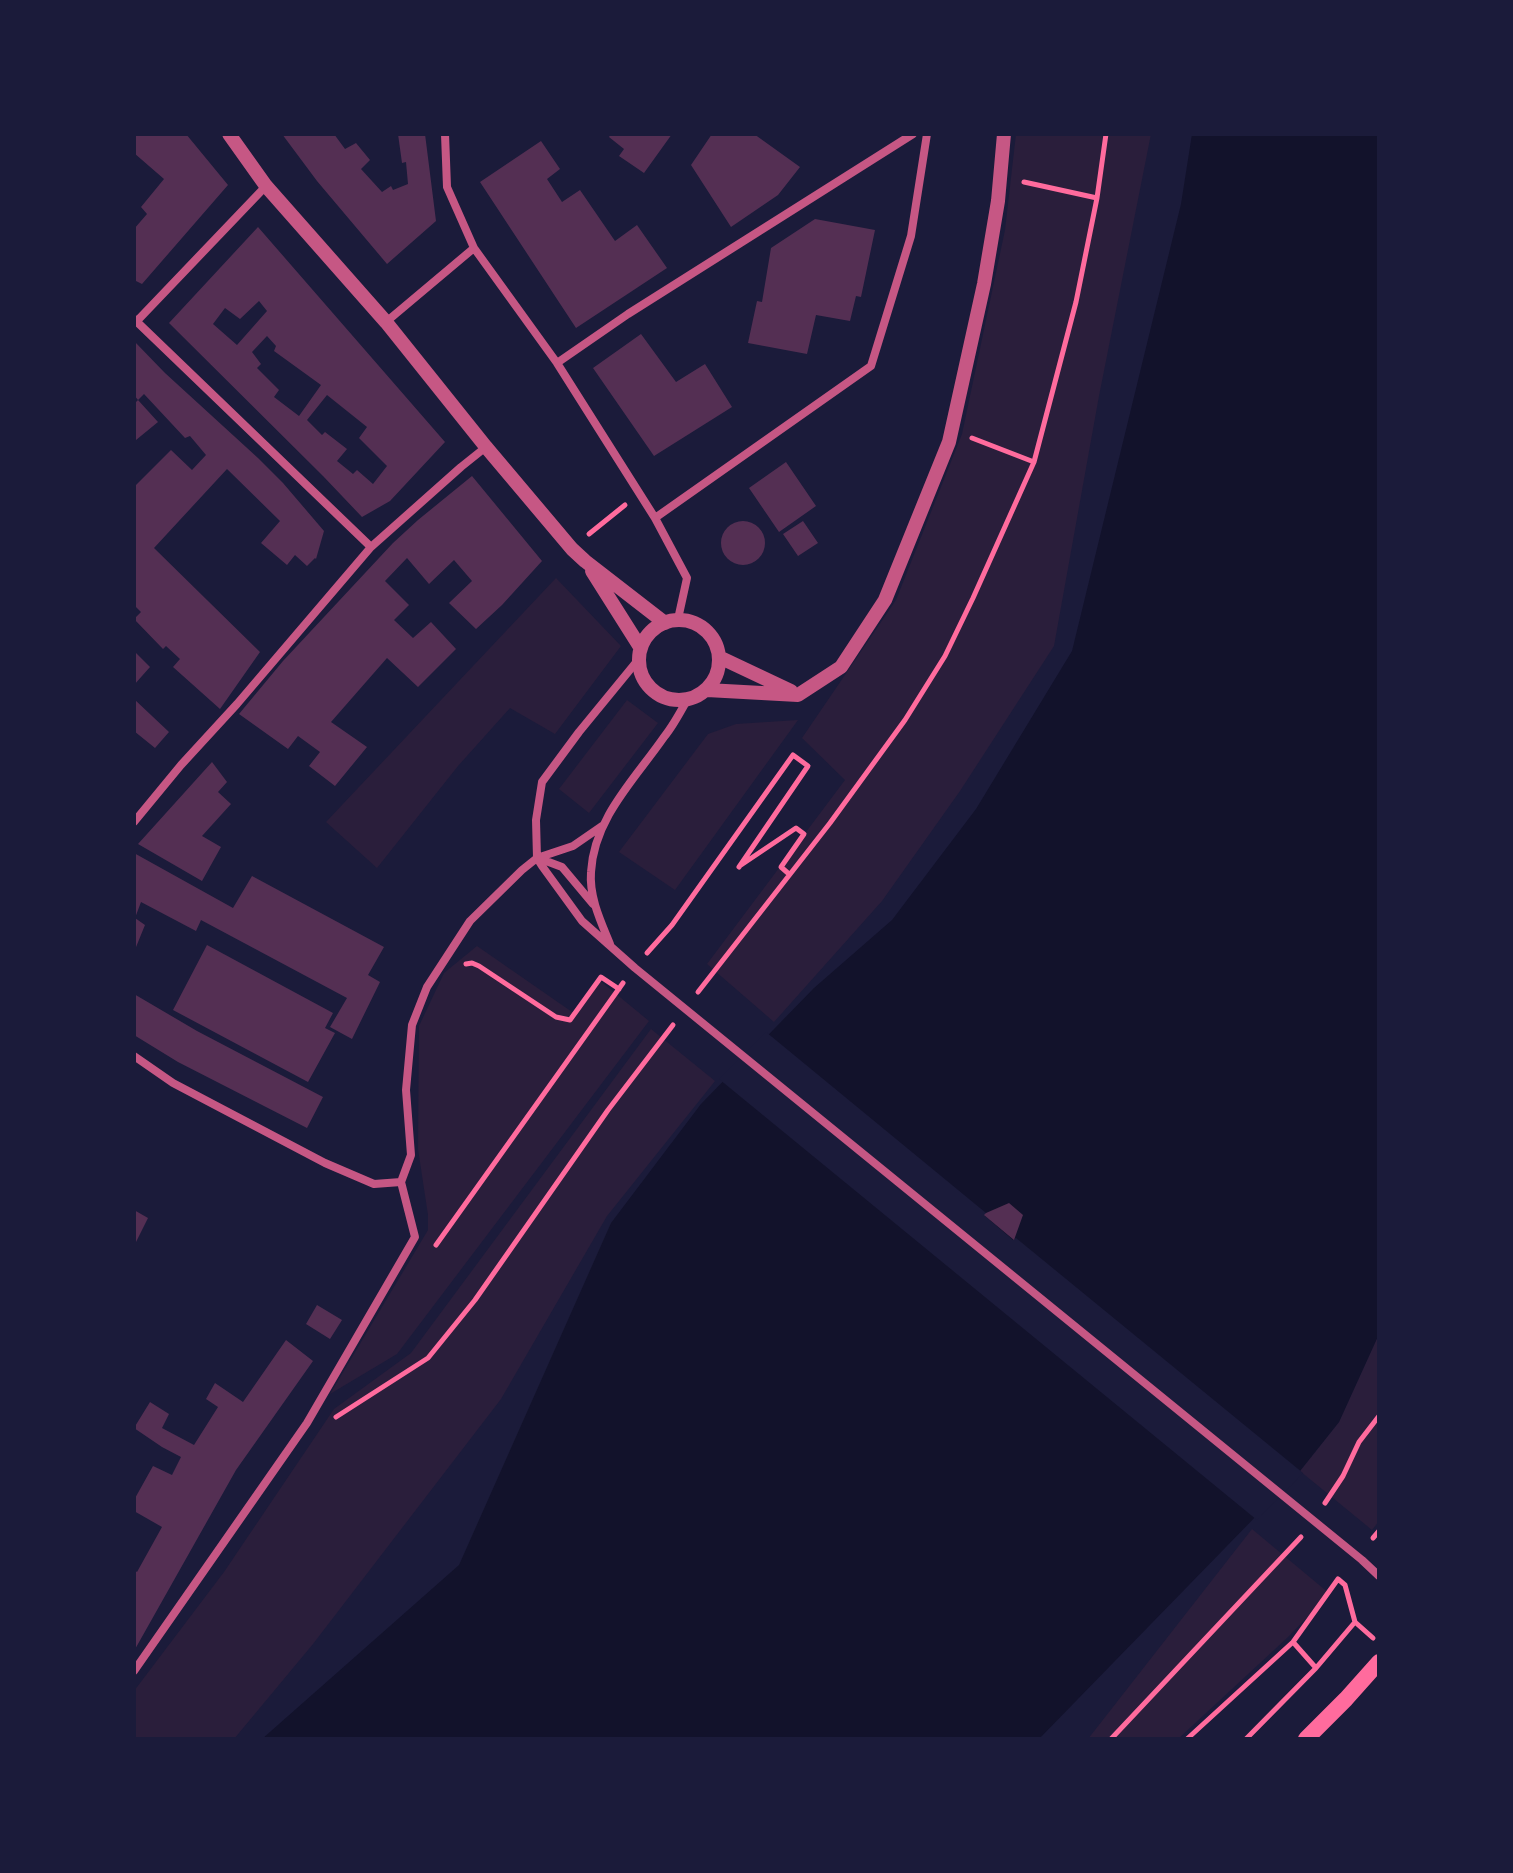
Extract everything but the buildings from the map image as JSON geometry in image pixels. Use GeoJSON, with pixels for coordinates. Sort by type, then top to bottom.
{"type":"FeatureCollection","features":[{"type":"Feature","properties":{"kind":"main road"},"geometry":{"type":"LineString","coordinates":[[1306,1739],[1379,1662]]}},
{"type":"Feature","properties":{"kind":"street"},"geometry":{"type":"LineString","coordinates":[[229,134],[266,186],[386,322],[572,549],[671,621]]}},
{"type":"Feature","properties":{"kind":"street"},"geometry":{"type":"LineString","coordinates":[[445,134],[447,187],[474,248],[557,363],[655,518],[687,578],[671,621]]}},
{"type":"Feature","properties":{"kind":"street"},"geometry":{"type":"LineString","coordinates":[[557,363],[641,306],[913,134]]}},
{"type":"Feature","properties":{"kind":"street"},"geometry":{"type":"LineString","coordinates":[[655,518],[871,366],[911,236],[927,134]]}},
{"type":"Feature","properties":{"kind":"street"},"geometry":{"type":"LineString","coordinates":[[707,690],[798,695],[841,667],[885,600],[949,442],[984,284],[1004,134]]}},
{"type":"Feature","properties":{"kind":"street"},"geometry":{"type":"LineString","coordinates":[[266,186],[136,320],[371,547]]}},
{"type":"Feature","properties":{"kind":"street"},"geometry":{"type":"LineString","coordinates":[[386,322],[474,248]]}},
{"type":"Feature","properties":{"kind":"street"},"geometry":{"type":"LineString","coordinates":[[134,822],[371,547],[486,447]]}},
{"type":"Feature","properties":{"kind":"street"},"geometry":{"type":"LineString","coordinates":[[585,561],[639,653],[640,672],[653,692],[675,701],[687,700],[707,690],[719,670],[717,645],[701,626],[690,621],[671,621],[652,630],[639,653],[542,782],[536,820],[537,858],[582,921],[611,949],[1379,1576]]}},
{"type":"Feature","properties":{"kind":"street"},"geometry":{"type":"LineString","coordinates":[[719,657],[798,695]]}},
{"type":"Feature","properties":{"kind":"street"},"geometry":{"type":"LineString","coordinates":[[611,949],[596,907],[590,875],[594,850],[602,826],[623,792],[666,735],[687,700]]}},
{"type":"Feature","properties":{"kind":"street"},"geometry":{"type":"LineString","coordinates":[[134,1671],[307,1423],[415,1237],[401,1182],[411,1155],[406,1090],[412,1025],[427,987],[470,921],[537,858],[573,846],[602,826]]}},
{"type":"Feature","properties":{"kind":"street"},"geometry":{"type":"LineString","coordinates":[[537,858],[562,867],[596,907]]}},
{"type":"Feature","properties":{"kind":"street"},"geometry":{"type":"LineString","coordinates":[[134,1056],[173,1083],[325,1163],[374,1184],[401,1182]]}},
{"type":"Feature","properties":{"kind":"path"},"geometry":{"type":"LineString","coordinates":[[694,998],[830,823],[905,720],[945,656],[973,598],[1034,462],[1076,302],[1106,134]]}},
{"type":"Feature","properties":{"kind":"path"},"geometry":{"type":"LineString","coordinates":[[1000,177],[1097,198]]}},
{"type":"Feature","properties":{"kind":"path"},"geometry":{"type":"LineString","coordinates":[[951,430],[1034,462]]}},
{"type":"Feature","properties":{"kind":"path"},"geometry":{"type":"LineString","coordinates":[[572,549],[606,518],[639,495]]}},
{"type":"Feature","properties":{"kind":"path"},"geometry":{"type":"LineString","coordinates":[[652,947],[672,925],[793,755],[808,766],[739,867],[796,828],[804,834],[781,867],[789,874]]}},
{"type":"Feature","properties":{"kind":"path"},"geometry":{"type":"LineString","coordinates":[[430,1254],[617,991],[601,977],[570,1020],[556,1017],[479,966],[472,963],[457,965]]}},
{"type":"Feature","properties":{"kind":"path"},"geometry":{"type":"LineString","coordinates":[[307,1423],[329,1421],[428,1358],[475,1300],[608,1110],[675,1023]]}},
{"type":"Feature","properties":{"kind":"path"},"geometry":{"type":"LineString","coordinates":[[1319,1513],[1343,1476],[1359,1442],[1379,1416]]}},
{"type":"Feature","properties":{"kind":"path"},"geometry":{"type":"LineString","coordinates":[[1373,1538],[1379,1531]]}},
{"type":"Feature","properties":{"kind":"path"},"geometry":{"type":"LineString","coordinates":[[1111,1739],[1301,1537]]}},
{"type":"Feature","properties":{"kind":"path"},"geometry":{"type":"LineString","coordinates":[[1187,1739],[1293,1642],[1338,1579],[1345,1585],[1355,1622],[1379,1645]]}},
{"type":"Feature","properties":{"kind":"path"},"geometry":{"type":"LineString","coordinates":[[1246,1739],[1316,1668],[1355,1622]]}},
{"type":"Feature","properties":{"kind":"path"},"geometry":{"type":"LineString","coordinates":[[1293,1642],[1316,1668]]}},
{"type":"Feature","properties":{"kind":"shaded area"},"geometry":{"type":"Polygon","coordinates":[[[1016,134],[1151,134],[1054,646],[960,791],[882,901],[774,1022],[707,964],[845,780],[802,738],[896,600],[962,434],[1005,230],[1016,134]]]}},
{"type":"Feature","properties":{"kind":"shaded area"},"geometry":{"type":"Polygon","coordinates":[[[1192,134],[1379,134],[1379,1334],[1339,1422],[1300,1471],[1039,1739],[262,1739],[459,1565],[611,1223],[701,1104],[814,988],[892,920],[976,809],[1072,651],[1181,204],[1192,134]]]}},
{"type":"Feature","properties":{"kind":"shaded area"},"geometry":{"type":"Polygon","coordinates":[[[556,578],[621,646],[555,734],[510,708],[458,766],[377,868],[326,822],[556,578]]]}},
{"type":"Feature","properties":{"kind":"shaded area"},"geometry":{"type":"Polygon","coordinates":[[[627,700],[658,723],[589,813],[559,789],[627,700]]]}},
{"type":"Feature","properties":{"kind":"shaded area"},"geometry":{"type":"Polygon","coordinates":[[[798,720],[675,890],[619,852],[708,734],[736,724],[798,720]]]}},
{"type":"Feature","properties":{"kind":"shaded area"},"geometry":{"type":"Polygon","coordinates":[[[477,946],[575,1014],[598,979],[649,1021],[397,1354],[330,1394],[428,1230],[418,1149],[419,1026],[444,973],[477,946]]]}},
{"type":"Feature","properties":{"kind":"shaded area"},"geometry":{"type":"Polygon","coordinates":[[[651,1029],[715,1081],[607,1216],[501,1399],[313,1644],[234,1739],[134,1739],[134,1691],[224,1572],[334,1409],[411,1353],[651,1029]]]}},
{"type":"Feature","properties":{"kind":"shaded area"},"geometry":{"type":"Polygon","coordinates":[[[1379,1334],[1379,1521],[1372,1530],[1300,1471],[1339,1422],[1379,1334]]]}},
{"type":"Feature","properties":{"kind":"shaded area"},"geometry":{"type":"Polygon","coordinates":[[[1252,1529],[1330,1594],[1178,1739],[1088,1739],[1252,1529]]]}},
{"type":"Feature","properties":{"kind":"pier"},"geometry":{"type":"Polygon","coordinates":[[[766,1032],[986,1213],[985,1216],[1013,1240],[1016,1238],[1303,1473],[1257,1520],[719,1079],[766,1032]]]}}]}
